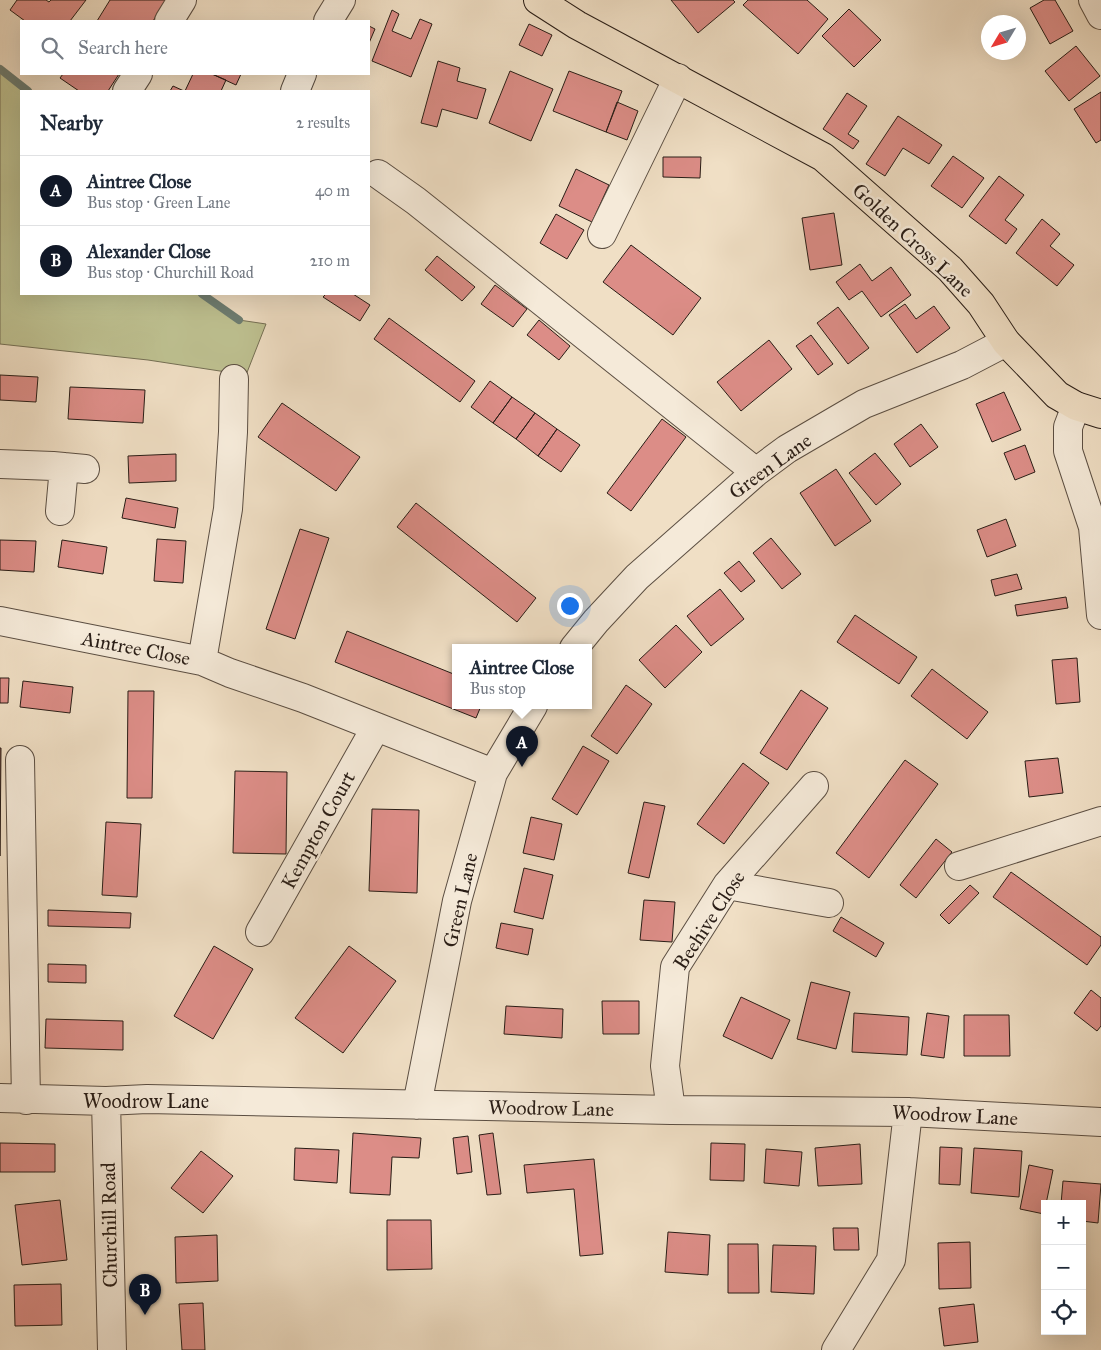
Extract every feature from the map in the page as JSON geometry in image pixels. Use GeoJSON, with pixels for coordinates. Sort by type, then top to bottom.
{"type":"FeatureCollection","features":[{"type":"Feature","properties":{"kind":"main road","name":"Golden Cross Lane"},"geometry":{"type":"LineString","coordinates":[[538,0],[576,25],[823,157],[950,270],[981,304],[1006,342],[1058,394],[1088,410]]}},
{"type":"Feature","properties":{"kind":"street"},"geometry":{"type":"LineString","coordinates":[[171,20],[182,0]]}},
{"type":"Feature","properties":{"kind":"street"},"geometry":{"type":"LineString","coordinates":[[329,20],[341,0]]}},
{"type":"Feature","properties":{"kind":"street"},"geometry":{"type":"LineString","coordinates":[[1093,0],[1101,15]]}},
{"type":"Feature","properties":{"kind":"street"},"geometry":{"type":"LineString","coordinates":[[128,90],[137,75]]}},
{"type":"Feature","properties":{"kind":"street"},"geometry":{"type":"LineString","coordinates":[[295,90],[302,75]]}},
{"type":"Feature","properties":{"kind":"street"},"geometry":{"type":"LineString","coordinates":[[602,234],[678,78]]}},
{"type":"Feature","properties":{"kind":"street"},"geometry":{"type":"LineString","coordinates":[[378,174],[416,201],[756,472]]}},
{"type":"Feature","properties":{"kind":"street","name":"Green Lane"},"geometry":{"type":"LineString","coordinates":[[577,644],[637,577],[756,472],[787,449],[864,404],[962,365],[1006,342]]}},
{"type":"Feature","properties":{"kind":"street"},"geometry":{"type":"LineString","coordinates":[[202,661],[228,509],[234,379]]}},
{"type":"Feature","properties":{"kind":"street","name":"Golden Cross Lane"},"geometry":{"type":"LineString","coordinates":[[1088,410],[1068,427],[1068,451],[1093,527],[1101,615]]}},
{"type":"Feature","properties":{"kind":"street"},"geometry":{"type":"LineString","coordinates":[[0,464],[75,468],[60,511]]}},
{"type":"Feature","properties":{"kind":"street","name":"Aintree Close"},"geometry":{"type":"LineString","coordinates":[[0,621],[202,661],[230,673],[303,698],[493,773]]}},
{"type":"Feature","properties":{"kind":"street","name":"Green Lane"},"geometry":{"type":"LineString","coordinates":[[417,1105],[457,901],[493,773],[531,709]]}},
{"type":"Feature","properties":{"kind":"street","name":"Kempton Court"},"geometry":{"type":"LineString","coordinates":[[260,932],[376,727]]}},
{"type":"Feature","properties":{"kind":"street"},"geometry":{"type":"LineString","coordinates":[[13,1099],[26,1036],[20,760]]}},
{"type":"Feature","properties":{"kind":"street","name":"Beehive Close"},"geometry":{"type":"LineString","coordinates":[[671,1110],[665,1066],[675,967],[727,885],[814,786]]}},
{"type":"Feature","properties":{"kind":"street"},"geometry":{"type":"LineString","coordinates":[[960,866],[1101,821]]}},
{"type":"Feature","properties":{"kind":"street"},"geometry":{"type":"LineString","coordinates":[[727,885],[829,903]]}},
{"type":"Feature","properties":{"kind":"street","name":"Woodrow Lane"},"geometry":{"type":"LineString","coordinates":[[13,1099],[106,1101],[148,1099],[671,1110],[908,1112],[1101,1122]]}},
{"type":"Feature","properties":{"kind":"street","name":"Churchill Road"},"geometry":{"type":"LineString","coordinates":[[106,1101],[112,1350]]}},
{"type":"Feature","properties":{"kind":"street"},"geometry":{"type":"LineString","coordinates":[[836,1350],[891,1260],[908,1112]]}},
{"type":"Feature","properties":{"kind":"green space"},"geometry":{"type":"Polygon","coordinates":[[[0,69],[27,90],[20,90],[20,295],[203,295],[239,320],[266,324],[246,375],[148,360],[0,344],[0,69]]]}},
{"type":"Feature","properties":{"kind":"building"},"geometry":{"type":"Polygon","coordinates":[[[17,0],[46,0],[49,2],[51,0],[86,0],[71,20],[24,20],[10,10],[17,0]]]}},
{"type":"Feature","properties":{"kind":"building"},"geometry":{"type":"Polygon","coordinates":[[[110,0],[167,0],[154,20],[98,20],[110,0]]]}},
{"type":"Feature","properties":{"kind":"building"},"geometry":{"type":"Polygon","coordinates":[[[671,0],[733,0],[735,2],[698,33],[671,0]]]}},
{"type":"Feature","properties":{"kind":"building"},"geometry":{"type":"Polygon","coordinates":[[[748,0],[807,0],[828,19],[798,54],[743,5],[748,0]]]}},
{"type":"Feature","properties":{"kind":"building"},"geometry":{"type":"Polygon","coordinates":[[[1044,0],[1055,0],[1073,31],[1050,44],[1030,8],[1044,0]]]}},
{"type":"Feature","properties":{"kind":"building"},"geometry":{"type":"Polygon","coordinates":[[[849,9],[881,40],[854,67],[822,36],[849,9]]]}},
{"type":"Feature","properties":{"kind":"building"},"geometry":{"type":"Polygon","coordinates":[[[392,10],[399,14],[392,31],[411,39],[420,19],[432,24],[411,77],[372,61],[392,10]]]}},
{"type":"Feature","properties":{"kind":"building"},"geometry":{"type":"Polygon","coordinates":[[[529,24],[552,35],[542,56],[519,45],[529,24]]]}},
{"type":"Feature","properties":{"kind":"building"},"geometry":{"type":"Polygon","coordinates":[[[370,26],[375,29],[370,41],[370,26]]]}},
{"type":"Feature","properties":{"kind":"building"},"geometry":{"type":"Polygon","coordinates":[[[1076,46],[1100,76],[1069,101],[1045,71],[1076,46]]]}},
{"type":"Feature","properties":{"kind":"building"},"geometry":{"type":"Polygon","coordinates":[[[438,61],[460,68],[457,81],[486,89],[477,119],[442,109],[437,127],[421,123],[438,61]]]}},
{"type":"Feature","properties":{"kind":"building"},"geometry":{"type":"Polygon","coordinates":[[[510,71],[553,89],[531,141],[489,123],[510,71]]]}},
{"type":"Feature","properties":{"kind":"building"},"geometry":{"type":"Polygon","coordinates":[[[569,71],[622,91],[606,132],[553,111],[569,71]]]}},
{"type":"Feature","properties":{"kind":"building"},"geometry":{"type":"Polygon","coordinates":[[[62,75],[118,75],[109,90],[78,90],[60,78],[62,75]]]}},
{"type":"Feature","properties":{"kind":"building"},"geometry":{"type":"Polygon","coordinates":[[[193,75],[214,75],[226,80],[221,90],[185,90],[193,75]]]}},
{"type":"Feature","properties":{"kind":"building"},"geometry":{"type":"Polygon","coordinates":[[[214,75],[241,75],[236,85],[214,75]]]}},
{"type":"Feature","properties":{"kind":"building"},"geometry":{"type":"Polygon","coordinates":[[[173,86],[182,90],[171,90],[173,86]]]}},
{"type":"Feature","properties":{"kind":"building"},"geometry":{"type":"Polygon","coordinates":[[[1101,92],[1101,140],[1096,143],[1074,109],[1101,92]]]}},
{"type":"Feature","properties":{"kind":"building"},"geometry":{"type":"Polygon","coordinates":[[[847,93],[867,106],[848,134],[859,141],[853,149],[823,129],[847,93]]]}},
{"type":"Feature","properties":{"kind":"building"},"geometry":{"type":"Polygon","coordinates":[[[617,102],[638,111],[627,140],[606,132],[617,102]]]}},
{"type":"Feature","properties":{"kind":"building"},"geometry":{"type":"Polygon","coordinates":[[[898,116],[942,145],[929,164],[903,148],[885,176],[866,164],[898,116]]]}},
{"type":"Feature","properties":{"kind":"building"},"geometry":{"type":"Polygon","coordinates":[[[953,156],[984,178],[962,208],[931,186],[953,156]]]}},
{"type":"Feature","properties":{"kind":"building"},"geometry":{"type":"Polygon","coordinates":[[[663,157],[701,157],[700,178],[663,177],[663,157]]]}},
{"type":"Feature","properties":{"kind":"building"},"geometry":{"type":"Polygon","coordinates":[[[576,169],[609,185],[592,222],[559,206],[576,169]]]}},
{"type":"Feature","properties":{"kind":"building"},"geometry":{"type":"Polygon","coordinates":[[[999,176],[1024,195],[1005,220],[1017,229],[1006,244],[969,216],[999,176]]]}},
{"type":"Feature","properties":{"kind":"building"},"geometry":{"type":"Polygon","coordinates":[[[834,213],[842,265],[810,270],[802,218],[834,213]]]}},
{"type":"Feature","properties":{"kind":"building"},"geometry":{"type":"Polygon","coordinates":[[[556,214],[584,230],[567,259],[540,243],[556,214]]]}},
{"type":"Feature","properties":{"kind":"building"},"geometry":{"type":"Polygon","coordinates":[[[1042,219],[1060,234],[1050,246],[1074,265],[1057,286],[1016,253],[1042,219]]]}},
{"type":"Feature","properties":{"kind":"building"},"geometry":{"type":"Polygon","coordinates":[[[631,245],[701,298],[673,335],[603,282],[631,245]]]}},
{"type":"Feature","properties":{"kind":"building"},"geometry":{"type":"Polygon","coordinates":[[[437,256],[475,287],[462,301],[425,270],[437,256]]]}},
{"type":"Feature","properties":{"kind":"building"},"geometry":{"type":"Polygon","coordinates":[[[860,264],[872,281],[891,267],[911,295],[881,317],[862,291],[849,300],[836,282],[860,264]]]}},
{"type":"Feature","properties":{"kind":"building"},"geometry":{"type":"Polygon","coordinates":[[[495,285],[527,309],[513,327],[481,304],[495,285]]]}},
{"type":"Feature","properties":{"kind":"building"},"geometry":{"type":"Polygon","coordinates":[[[325,295],[355,295],[370,305],[360,321],[323,297],[325,295]]]}},
{"type":"Feature","properties":{"kind":"building"},"geometry":{"type":"Polygon","coordinates":[[[905,304],[916,319],[934,306],[950,328],[917,353],[889,315],[905,304]]]}},
{"type":"Feature","properties":{"kind":"building"},"geometry":{"type":"Polygon","coordinates":[[[838,307],[869,348],[848,364],[817,323],[838,307]]]}},
{"type":"Feature","properties":{"kind":"building"},"geometry":{"type":"Polygon","coordinates":[[[389,318],[475,381],[460,402],[374,339],[389,318]]]}},
{"type":"Feature","properties":{"kind":"building"},"geometry":{"type":"Polygon","coordinates":[[[539,320],[570,346],[559,360],[527,335],[539,320]]]}},
{"type":"Feature","properties":{"kind":"building"},"geometry":{"type":"Polygon","coordinates":[[[811,335],[833,364],[818,375],[796,346],[811,335]]]}},
{"type":"Feature","properties":{"kind":"building"},"geometry":{"type":"Polygon","coordinates":[[[769,340],[792,369],[741,411],[717,382],[769,340]]]}},
{"type":"Feature","properties":{"kind":"building"},"geometry":{"type":"Polygon","coordinates":[[[0,375],[38,377],[36,402],[0,400],[0,375]]]}},
{"type":"Feature","properties":{"kind":"building"},"geometry":{"type":"Polygon","coordinates":[[[490,381],[512,397],[493,423],[471,407],[490,381]]]}},
{"type":"Feature","properties":{"kind":"building"},"geometry":{"type":"Polygon","coordinates":[[[70,387],[145,390],[143,423],[68,419],[70,387]]]}},
{"type":"Feature","properties":{"kind":"building"},"geometry":{"type":"Polygon","coordinates":[[[1004,392],[1021,430],[992,442],[976,404],[1004,392]]]}},
{"type":"Feature","properties":{"kind":"building"},"geometry":{"type":"Polygon","coordinates":[[[512,397],[535,413],[516,439],[493,423],[512,397]]]}},
{"type":"Feature","properties":{"kind":"building"},"geometry":{"type":"Polygon","coordinates":[[[282,403],[360,457],[336,491],[258,437],[282,403]]]}},
{"type":"Feature","properties":{"kind":"building"},"geometry":{"type":"Polygon","coordinates":[[[535,413],[557,429],[538,456],[516,439],[535,413]]]}},
{"type":"Feature","properties":{"kind":"building"},"geometry":{"type":"Polygon","coordinates":[[[662,419],[686,437],[631,511],[607,493],[662,419]]]}},
{"type":"Feature","properties":{"kind":"building"},"geometry":{"type":"Polygon","coordinates":[[[921,424],[938,447],[910,467],[894,444],[921,424]]]}},
{"type":"Feature","properties":{"kind":"building"},"geometry":{"type":"Polygon","coordinates":[[[557,429],[580,445],[561,472],[538,456],[557,429]]]}},
{"type":"Feature","properties":{"kind":"building"},"geometry":{"type":"Polygon","coordinates":[[[1025,445],[1035,472],[1015,480],[1004,453],[1025,445]]]}},
{"type":"Feature","properties":{"kind":"building"},"geometry":{"type":"Polygon","coordinates":[[[875,453],[901,484],[876,505],[849,473],[875,453]]]}},
{"type":"Feature","properties":{"kind":"building"},"geometry":{"type":"Polygon","coordinates":[[[176,454],[176,481],[129,483],[128,456],[176,454]]]}},
{"type":"Feature","properties":{"kind":"building"},"geometry":{"type":"Polygon","coordinates":[[[836,469],[871,521],[835,546],[800,493],[836,469]]]}},
{"type":"Feature","properties":{"kind":"building"},"geometry":{"type":"Polygon","coordinates":[[[126,498],[178,508],[175,528],[122,518],[126,498]]]}},
{"type":"Feature","properties":{"kind":"building"},"geometry":{"type":"Polygon","coordinates":[[[416,503],[536,598],[517,622],[397,527],[416,503]]]}},
{"type":"Feature","properties":{"kind":"building"},"geometry":{"type":"Polygon","coordinates":[[[1006,519],[1016,546],[987,557],[977,530],[1006,519]]]}},
{"type":"Feature","properties":{"kind":"building"},"geometry":{"type":"Polygon","coordinates":[[[300,529],[329,538],[295,639],[266,629],[300,529]]]}},
{"type":"Feature","properties":{"kind":"building"},"geometry":{"type":"Polygon","coordinates":[[[771,538],[801,574],[782,589],[753,553],[771,538]]]}},
{"type":"Feature","properties":{"kind":"building"},"geometry":{"type":"Polygon","coordinates":[[[157,539],[186,541],[183,583],[154,581],[157,539]]]}},
{"type":"Feature","properties":{"kind":"building"},"geometry":{"type":"Polygon","coordinates":[[[0,540],[36,541],[34,572],[0,570],[0,540]]]}},
{"type":"Feature","properties":{"kind":"building"},"geometry":{"type":"Polygon","coordinates":[[[62,540],[107,547],[103,574],[58,567],[62,540]]]}},
{"type":"Feature","properties":{"kind":"building"},"geometry":{"type":"Polygon","coordinates":[[[739,561],[755,581],[741,592],[724,573],[739,561]]]}},
{"type":"Feature","properties":{"kind":"building"},"geometry":{"type":"Polygon","coordinates":[[[1017,574],[1022,589],[995,596],[991,580],[1017,574]]]}},
{"type":"Feature","properties":{"kind":"building"},"geometry":{"type":"Polygon","coordinates":[[[720,589],[744,619],[711,646],[687,616],[720,589]]]}},
{"type":"Feature","properties":{"kind":"building"},"geometry":{"type":"Polygon","coordinates":[[[1066,597],[1068,608],[1017,616],[1015,605],[1066,597]]]}},
{"type":"Feature","properties":{"kind":"building"},"geometry":{"type":"Polygon","coordinates":[[[855,615],[917,657],[899,684],[837,642],[855,615]]]}},
{"type":"Feature","properties":{"kind":"building"},"geometry":{"type":"Polygon","coordinates":[[[676,625],[702,652],[665,688],[639,660],[676,625]]]}},
{"type":"Feature","properties":{"kind":"building"},"geometry":{"type":"Polygon","coordinates":[[[347,631],[452,673],[452,708],[335,662],[347,631]]]}},
{"type":"Feature","properties":{"kind":"building"},"geometry":{"type":"Polygon","coordinates":[[[1077,658],[1080,702],[1056,704],[1052,660],[1077,658]]]}},
{"type":"Feature","properties":{"kind":"building"},"geometry":{"type":"Polygon","coordinates":[[[932,669],[988,712],[967,739],[911,696],[932,669]]]}},
{"type":"Feature","properties":{"kind":"building"},"geometry":{"type":"Polygon","coordinates":[[[0,678],[9,678],[8,703],[0,703],[0,678]]]}},
{"type":"Feature","properties":{"kind":"building"},"geometry":{"type":"Polygon","coordinates":[[[23,681],[73,687],[70,713],[20,707],[23,681]]]}},
{"type":"Feature","properties":{"kind":"building"},"geometry":{"type":"Polygon","coordinates":[[[626,685],[652,704],[617,754],[591,736],[626,685]]]}},
{"type":"Feature","properties":{"kind":"building"},"geometry":{"type":"Polygon","coordinates":[[[801,690],[828,708],[787,770],[760,753],[801,690]]]}},
{"type":"Feature","properties":{"kind":"building"},"geometry":{"type":"Polygon","coordinates":[[[128,691],[154,691],[152,798],[127,798],[128,691]]]}},
{"type":"Feature","properties":{"kind":"building"},"geometry":{"type":"Polygon","coordinates":[[[453,709],[480,709],[476,718],[453,709]]]}},
{"type":"Feature","properties":{"kind":"building"},"geometry":{"type":"Polygon","coordinates":[[[583,746],[609,761],[577,815],[552,799],[583,746]]]}},
{"type":"Feature","properties":{"kind":"building"},"geometry":{"type":"Polygon","coordinates":[[[0,748],[1,748],[0,856],[0,748]]]}},
{"type":"Feature","properties":{"kind":"building"},"geometry":{"type":"Polygon","coordinates":[[[1058,758],[1063,793],[1029,797],[1025,761],[1058,758]]]}},
{"type":"Feature","properties":{"kind":"building"},"geometry":{"type":"Polygon","coordinates":[[[905,760],[938,784],[869,878],[836,853],[905,760]]]}},
{"type":"Feature","properties":{"kind":"building"},"geometry":{"type":"Polygon","coordinates":[[[743,763],[769,783],[724,844],[697,824],[743,763]]]}},
{"type":"Feature","properties":{"kind":"building"},"geometry":{"type":"Polygon","coordinates":[[[235,771],[287,772],[286,854],[233,853],[235,771]]]}},
{"type":"Feature","properties":{"kind":"building"},"geometry":{"type":"Polygon","coordinates":[[[644,802],[665,806],[649,878],[628,873],[644,802]]]}},
{"type":"Feature","properties":{"kind":"building"},"geometry":{"type":"Polygon","coordinates":[[[372,809],[419,810],[417,893],[369,891],[372,809]]]}},
{"type":"Feature","properties":{"kind":"building"},"geometry":{"type":"Polygon","coordinates":[[[531,817],[562,824],[554,860],[523,853],[531,817]]]}},
{"type":"Feature","properties":{"kind":"building"},"geometry":{"type":"Polygon","coordinates":[[[106,822],[141,824],[137,897],[102,895],[106,822]]]}},
{"type":"Feature","properties":{"kind":"building"},"geometry":{"type":"Polygon","coordinates":[[[936,839],[952,852],[916,898],[900,885],[936,839]]]}},
{"type":"Feature","properties":{"kind":"building"},"geometry":{"type":"Polygon","coordinates":[[[524,868],[553,875],[543,919],[514,912],[524,868]]]}},
{"type":"Feature","properties":{"kind":"building"},"geometry":{"type":"Polygon","coordinates":[[[1011,872],[1101,937],[1101,945],[1087,965],[993,897],[1011,872]]]}},
{"type":"Feature","properties":{"kind":"building"},"geometry":{"type":"Polygon","coordinates":[[[970,885],[979,893],[949,924],[940,915],[970,885]]]}},
{"type":"Feature","properties":{"kind":"building"},"geometry":{"type":"Polygon","coordinates":[[[644,900],[675,902],[672,942],[640,940],[644,900]]]}},
{"type":"Feature","properties":{"kind":"building"},"geometry":{"type":"Polygon","coordinates":[[[48,910],[131,913],[130,928],[48,926],[48,910]]]}},
{"type":"Feature","properties":{"kind":"building"},"geometry":{"type":"Polygon","coordinates":[[[841,917],[884,943],[876,957],[833,931],[841,917]]]}},
{"type":"Feature","properties":{"kind":"building"},"geometry":{"type":"Polygon","coordinates":[[[501,923],[533,929],[528,955],[496,948],[501,923]]]}},
{"type":"Feature","properties":{"kind":"building"},"geometry":{"type":"Polygon","coordinates":[[[214,946],[253,969],[213,1039],[174,1016],[214,946]]]}},
{"type":"Feature","properties":{"kind":"building"},"geometry":{"type":"Polygon","coordinates":[[[349,946],[396,981],[343,1053],[295,1018],[349,946]]]}},
{"type":"Feature","properties":{"kind":"building"},"geometry":{"type":"Polygon","coordinates":[[[48,964],[86,965],[86,983],[48,982],[48,964]]]}},
{"type":"Feature","properties":{"kind":"building"},"geometry":{"type":"Polygon","coordinates":[[[811,982],[850,992],[836,1049],[797,1039],[811,982]]]}},
{"type":"Feature","properties":{"kind":"building"},"geometry":{"type":"Polygon","coordinates":[[[1091,990],[1101,998],[1101,1026],[1097,1031],[1074,1013],[1091,990]]]}},
{"type":"Feature","properties":{"kind":"building"},"geometry":{"type":"Polygon","coordinates":[[[741,997],[790,1020],[772,1059],[723,1036],[741,997]]]}},
{"type":"Feature","properties":{"kind":"building"},"geometry":{"type":"Polygon","coordinates":[[[602,1001],[639,1001],[639,1034],[603,1034],[602,1001]]]}},
{"type":"Feature","properties":{"kind":"building"},"geometry":{"type":"Polygon","coordinates":[[[506,1006],[563,1009],[562,1038],[504,1034],[506,1006]]]}},
{"type":"Feature","properties":{"kind":"building"},"geometry":{"type":"Polygon","coordinates":[[[854,1013],[909,1017],[907,1055],[852,1052],[854,1013]]]}},
{"type":"Feature","properties":{"kind":"building"},"geometry":{"type":"Polygon","coordinates":[[[927,1013],[949,1016],[944,1058],[921,1055],[927,1013]]]}},
{"type":"Feature","properties":{"kind":"building"},"geometry":{"type":"Polygon","coordinates":[[[964,1015],[1009,1015],[1010,1056],[964,1056],[964,1015]]]}},
{"type":"Feature","properties":{"kind":"building"},"geometry":{"type":"Polygon","coordinates":[[[46,1019],[123,1021],[123,1050],[45,1048],[46,1019]]]}},
{"type":"Feature","properties":{"kind":"building"},"geometry":{"type":"Polygon","coordinates":[[[353,1133],[421,1138],[419,1158],[392,1157],[390,1195],[350,1193],[353,1133]]]}},
{"type":"Feature","properties":{"kind":"building"},"geometry":{"type":"Polygon","coordinates":[[[493,1133],[501,1194],[487,1195],[479,1135],[493,1133]]]}},
{"type":"Feature","properties":{"kind":"building"},"geometry":{"type":"Polygon","coordinates":[[[468,1136],[472,1172],[457,1174],[453,1138],[468,1136]]]}},
{"type":"Feature","properties":{"kind":"building"},"geometry":{"type":"Polygon","coordinates":[[[0,1143],[55,1144],[55,1172],[0,1172],[0,1143]]]}},
{"type":"Feature","properties":{"kind":"building"},"geometry":{"type":"Polygon","coordinates":[[[711,1143],[745,1144],[744,1181],[710,1180],[711,1143]]]}},
{"type":"Feature","properties":{"kind":"building"},"geometry":{"type":"Polygon","coordinates":[[[860,1144],[862,1184],[818,1186],[815,1148],[860,1144]]]}},
{"type":"Feature","properties":{"kind":"building"},"geometry":{"type":"Polygon","coordinates":[[[940,1147],[962,1148],[960,1185],[939,1184],[940,1147]]]}},
{"type":"Feature","properties":{"kind":"building"},"geometry":{"type":"Polygon","coordinates":[[[295,1148],[339,1150],[337,1183],[294,1180],[295,1148]]]}},
{"type":"Feature","properties":{"kind":"building"},"geometry":{"type":"Polygon","coordinates":[[[974,1148],[1022,1151],[1019,1197],[971,1193],[974,1148]]]}},
{"type":"Feature","properties":{"kind":"building"},"geometry":{"type":"Polygon","coordinates":[[[766,1149],[802,1152],[799,1186],[764,1183],[766,1149]]]}},
{"type":"Feature","properties":{"kind":"building"},"geometry":{"type":"Polygon","coordinates":[[[201,1151],[233,1176],[203,1213],[171,1188],[201,1151]]]}},
{"type":"Feature","properties":{"kind":"building"},"geometry":{"type":"Polygon","coordinates":[[[594,1159],[603,1254],[580,1256],[574,1189],[527,1193],[524,1165],[594,1159]]]}},
{"type":"Feature","properties":{"kind":"building"},"geometry":{"type":"Polygon","coordinates":[[[1029,1165],[1053,1170],[1047,1200],[1041,1200],[1041,1213],[1020,1209],[1029,1165]]]}},
{"type":"Feature","properties":{"kind":"building"},"geometry":{"type":"Polygon","coordinates":[[[1063,1181],[1101,1184],[1098,1223],[1086,1222],[1086,1200],[1061,1200],[1063,1181]]]}},
{"type":"Feature","properties":{"kind":"building"},"geometry":{"type":"Polygon","coordinates":[[[60,1200],[67,1260],[22,1265],[15,1205],[60,1200]]]}},
{"type":"Feature","properties":{"kind":"building"},"geometry":{"type":"Polygon","coordinates":[[[387,1220],[431,1220],[432,1269],[387,1270],[387,1220]]]}},
{"type":"Feature","properties":{"kind":"building"},"geometry":{"type":"Polygon","coordinates":[[[833,1228],[858,1228],[859,1250],[834,1250],[833,1228]]]}},
{"type":"Feature","properties":{"kind":"building"},"geometry":{"type":"Polygon","coordinates":[[[668,1232],[710,1235],[708,1275],[665,1272],[668,1232]]]}},
{"type":"Feature","properties":{"kind":"building"},"geometry":{"type":"Polygon","coordinates":[[[217,1235],[218,1281],[176,1283],[175,1237],[217,1235]]]}},
{"type":"Feature","properties":{"kind":"building"},"geometry":{"type":"Polygon","coordinates":[[[970,1242],[971,1288],[939,1289],[938,1243],[970,1242]]]}},
{"type":"Feature","properties":{"kind":"building"},"geometry":{"type":"Polygon","coordinates":[[[728,1244],[758,1244],[759,1293],[728,1293],[728,1244]]]}},
{"type":"Feature","properties":{"kind":"building"},"geometry":{"type":"Polygon","coordinates":[[[773,1245],[816,1246],[814,1294],[771,1292],[773,1245]]]}},
{"type":"Feature","properties":{"kind":"building"},"geometry":{"type":"Polygon","coordinates":[[[61,1284],[62,1325],[15,1326],[14,1285],[61,1284]]]}},
{"type":"Feature","properties":{"kind":"building"},"geometry":{"type":"Polygon","coordinates":[[[203,1303],[205,1350],[182,1350],[179,1304],[203,1303]]]}},
{"type":"Feature","properties":{"kind":"building"},"geometry":{"type":"Polygon","coordinates":[[[974,1304],[978,1342],[944,1346],[939,1308],[974,1304]]]}},
{"type":"Feature","properties":{"kind":"waterway"},"geometry":{"type":"LineString","coordinates":[[0,69],[27,90]]}},
{"type":"Feature","properties":{"kind":"waterway"},"geometry":{"type":"LineString","coordinates":[[203,295],[239,320]]}},
{"type":"Feature","properties":{"kind":"place","name":"Aintree Close"},"geometry":{"type":"Point","coordinates":[522,767]}},
{"type":"Feature","properties":{"kind":"place","name":"Alexander Close"},"geometry":{"type":"Point","coordinates":[145,1315]}}]}
